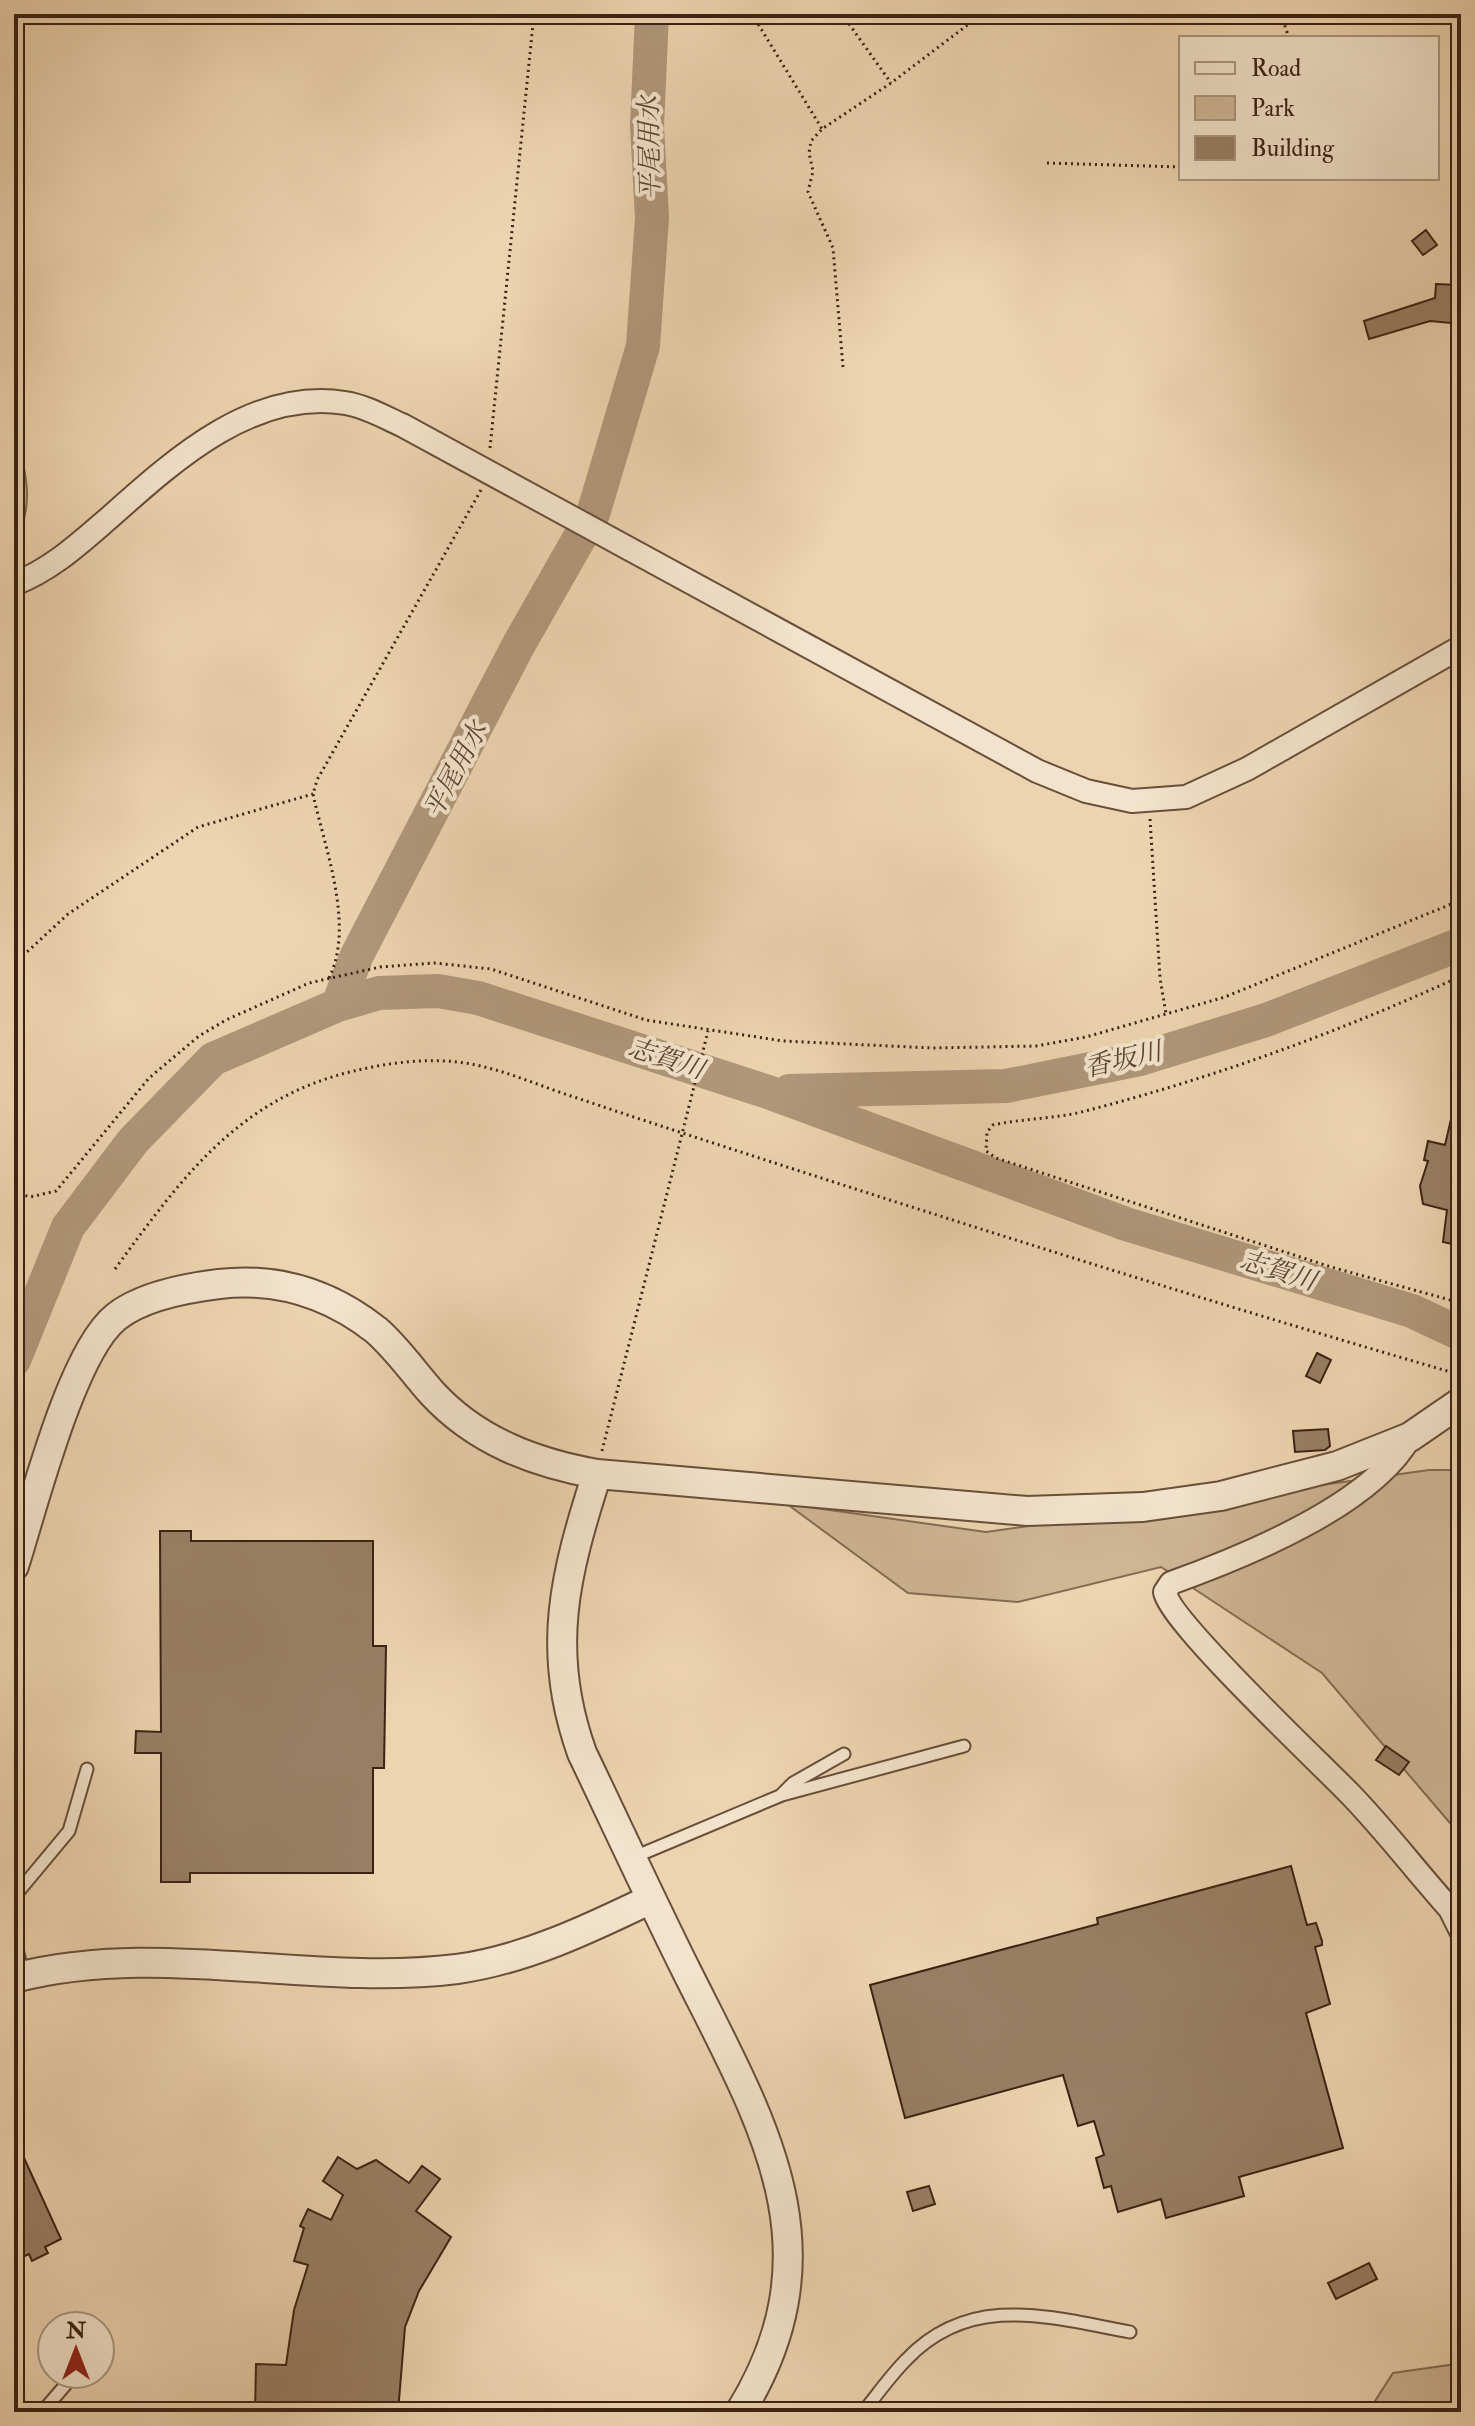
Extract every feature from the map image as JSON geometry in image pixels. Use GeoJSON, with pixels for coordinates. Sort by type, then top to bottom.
{"type":"FeatureCollection","features":[{"type":"Feature","properties":{"kind":"street"},"geometry":{"type":"LineString","coordinates":[[14,584],[63,557],[201,442],[232,423],[260,413],[318,403],[360,406],[402,425],[1037,771],[1086,791],[1149,802],[1186,797],[1224,781],[1461,647]]}},
{"type":"Feature","properties":{"kind":"street"},"geometry":{"type":"LineString","coordinates":[[14,1566],[72,1388],[96,1339],[119,1314],[161,1296],[198,1286],[251,1281],[283,1284],[324,1298],[379,1333],[435,1397],[486,1437],[553,1466],[597,1474],[1027,1511],[1094,1511],[1221,1496],[1337,1466],[1410,1437],[1461,1402]]}},
{"type":"Feature","properties":{"kind":"street"},"geometry":{"type":"LineString","coordinates":[[1410,1437],[1402,1452],[1341,1502],[1257,1552],[1171,1583],[1165,1592],[1166,1600],[1301,1749],[1350,1794],[1450,1909],[1461,1931]]}},
{"type":"Feature","properties":{"kind":"street"},"geometry":{"type":"LineString","coordinates":[[597,1474],[567,1585],[561,1625],[562,1685],[582,1753],[759,2117],[784,2201],[786,2282],[771,2345],[740,2412]]}},
{"type":"Feature","properties":{"kind":"street"},"geometry":{"type":"LineString","coordinates":[[18,1977],[110,1965],[168,1963],[393,1972],[460,1968],[490,1963],[566,1937],[651,1899]]}},
{"type":"Feature","properties":{"kind":"lane"},"geometry":{"type":"LineString","coordinates":[[632,1858],[782,1795],[964,1746]]}},
{"type":"Feature","properties":{"kind":"lane"},"geometry":{"type":"LineString","coordinates":[[782,1795],[793,1783],[844,1754]]}},
{"type":"Feature","properties":{"kind":"lane"},"geometry":{"type":"LineString","coordinates":[[14,1897],[69,1831],[87,1769]]}},
{"type":"Feature","properties":{"kind":"lane"},"geometry":{"type":"LineString","coordinates":[[14,1936],[18,1977]]}},
{"type":"Feature","properties":{"kind":"lane"},"geometry":{"type":"LineString","coordinates":[[863,2412],[907,2359],[935,2336],[964,2322],[998,2313],[1045,2315],[1130,2332]]}},
{"type":"Feature","properties":{"kind":"lane"},"geometry":{"type":"LineString","coordinates":[[42,2412],[61,2390]]}},
{"type":"Feature","properties":{"kind":"path"},"geometry":{"type":"LineString","coordinates":[[329,978],[338,958],[340,921],[313,794],[324,766],[482,488],[487,472],[534,14]]}},
{"type":"Feature","properties":{"kind":"path"},"geometry":{"type":"LineString","coordinates":[[752,14],[822,129]]}},
{"type":"Feature","properties":{"kind":"path"},"geometry":{"type":"LineString","coordinates":[[842,14],[891,83]]}},
{"type":"Feature","properties":{"kind":"path"},"geometry":{"type":"LineString","coordinates":[[843,367],[833,248],[808,192],[813,171],[809,153],[811,141],[822,129],[891,83],[982,14]]}},
{"type":"Feature","properties":{"kind":"path"},"geometry":{"type":"LineString","coordinates":[[1281,14],[1288,36]]}},
{"type":"Feature","properties":{"kind":"path"},"geometry":{"type":"LineString","coordinates":[[1047,163],[1179,167]]}},
{"type":"Feature","properties":{"kind":"path"},"geometry":{"type":"LineString","coordinates":[[14,964],[68,914],[198,827],[313,794]]}},
{"type":"Feature","properties":{"kind":"path"},"geometry":{"type":"LineString","coordinates":[[1149,802],[1160,978],[1166,1014]]}},
{"type":"Feature","properties":{"kind":"path"},"geometry":{"type":"LineString","coordinates":[[14,1192],[30,1197],[56,1191],[149,1078],[199,1036],[250,1006],[354,972],[434,963],[491,969],[646,1020],[708,1030],[867,1046],[1036,1046],[1086,1037],[1284,975],[1461,900]]}},
{"type":"Feature","properties":{"kind":"path"},"geometry":{"type":"LineString","coordinates":[[1461,976],[1342,1027],[1219,1071],[1087,1111],[993,1125],[985,1140],[986,1151],[996,1158],[1331,1267],[1461,1303]]}},
{"type":"Feature","properties":{"kind":"path"},"geometry":{"type":"LineString","coordinates":[[597,1474],[708,1030]]}},
{"type":"Feature","properties":{"kind":"path"},"geometry":{"type":"LineString","coordinates":[[115,1269],[193,1167],[245,1119],[295,1091],[354,1071],[397,1063],[468,1063],[503,1071],[683,1133],[1268,1320],[1461,1375]]}},
{"type":"Feature","properties":{"kind":"green space"},"geometry":{"type":"Polygon","coordinates":[[[14,431],[25,474],[27,502],[21,530],[14,544],[14,431]]]}},
{"type":"Feature","properties":{"kind":"green space"},"geometry":{"type":"Polygon","coordinates":[[[1429,1470],[1461,1470],[1461,1836],[1322,1673],[1161,1567],[1018,1602],[908,1593],[787,1504],[986,1532],[1429,1470]]]}},
{"type":"Feature","properties":{"kind":"green space"},"geometry":{"type":"Polygon","coordinates":[[[1461,2359],[1461,2412],[1368,2412],[1393,2373],[1456,2364],[1461,2359]]]}},
{"type":"Feature","properties":{"kind":"building"},"geometry":{"type":"Polygon","coordinates":[[[1426,230],[1437,245],[1423,255],[1412,241],[1426,230]]]}},
{"type":"Feature","properties":{"kind":"building"},"geometry":{"type":"Polygon","coordinates":[[[1436,284],[1459,285],[1461,324],[1430,321],[1369,339],[1364,321],[1435,298],[1436,284]]]}},
{"type":"Feature","properties":{"kind":"building"},"geometry":{"type":"Polygon","coordinates":[[[1455,1102],[1461,1103],[1461,1246],[1443,1242],[1447,1210],[1423,1204],[1420,1186],[1428,1161],[1424,1160],[1428,1141],[1445,1145],[1455,1102]]]}},
{"type":"Feature","properties":{"kind":"building"},"geometry":{"type":"Polygon","coordinates":[[[1317,1353],[1331,1360],[1320,1383],[1306,1376],[1317,1353]]]}},
{"type":"Feature","properties":{"kind":"building"},"geometry":{"type":"Polygon","coordinates":[[[1328,1429],[1330,1446],[1325,1450],[1295,1452],[1293,1431],[1328,1429]]]}},
{"type":"Feature","properties":{"kind":"building"},"geometry":{"type":"Polygon","coordinates":[[[160,1531],[191,1531],[191,1541],[373,1541],[373,1646],[386,1646],[384,1768],[373,1768],[373,1873],[190,1873],[190,1882],[161,1882],[161,1753],[135,1753],[136,1731],[161,1732],[160,1531]]]}},
{"type":"Feature","properties":{"kind":"building"},"geometry":{"type":"Polygon","coordinates":[[[1386,1746],[1409,1762],[1399,1775],[1376,1760],[1386,1746]]]}},
{"type":"Feature","properties":{"kind":"building"},"geometry":{"type":"Polygon","coordinates":[[[1291,1866],[1307,1925],[1316,1923],[1322,1941],[1322,1945],[1315,1947],[1330,2004],[1306,2013],[1343,2148],[1239,2177],[1244,2196],[1166,2218],[1161,2199],[1118,2212],[1111,2186],[1104,2188],[1096,2158],[1104,2155],[1094,2121],[1078,2126],[1063,2075],[905,2118],[870,1985],[1098,1924],[1097,1918],[1291,1866]]]}},
{"type":"Feature","properties":{"kind":"building"},"geometry":{"type":"Polygon","coordinates":[[[14,2136],[61,2239],[45,2247],[48,2253],[32,2261],[29,2254],[14,2261],[14,2136]]]}},
{"type":"Feature","properties":{"kind":"building"},"geometry":{"type":"Polygon","coordinates":[[[338,2157],[357,2169],[376,2160],[409,2183],[422,2166],[440,2179],[416,2211],[451,2237],[419,2291],[405,2327],[398,2412],[255,2412],[256,2364],[286,2365],[294,2310],[308,2265],[294,2261],[304,2228],[300,2226],[308,2209],[331,2220],[343,2195],[323,2181],[338,2157]]]}},
{"type":"Feature","properties":{"kind":"building"},"geometry":{"type":"Polygon","coordinates":[[[929,2186],[935,2204],[913,2211],[907,2192],[929,2186]]]}},
{"type":"Feature","properties":{"kind":"building"},"geometry":{"type":"Polygon","coordinates":[[[1369,2263],[1377,2279],[1336,2299],[1328,2283],[1369,2263]]]}},
{"type":"Feature","properties":{"kind":"waterway","name":"平尾用水"},"geometry":{"type":"LineString","coordinates":[[593,514],[643,346],[652,218],[647,126],[652,14]]}},
{"type":"Feature","properties":{"kind":"waterway","name":"平尾用水"},"geometry":{"type":"LineString","coordinates":[[338,1005],[357,955],[519,644],[580,537]]}},
{"type":"Feature","properties":{"kind":"waterway","name":"香坂川"},"geometry":{"type":"LineString","coordinates":[[789,1091],[1006,1086],[1140,1059],[1266,1020],[1461,944]]}},
{"type":"Feature","properties":{"kind":"waterway","name":"志賀川"},"geometry":{"type":"LineString","coordinates":[[14,1360],[68,1227],[133,1141],[213,1059],[338,1005],[379,993],[438,991],[478,998],[768,1092],[1126,1224],[1412,1311],[1461,1334]]}}]}
